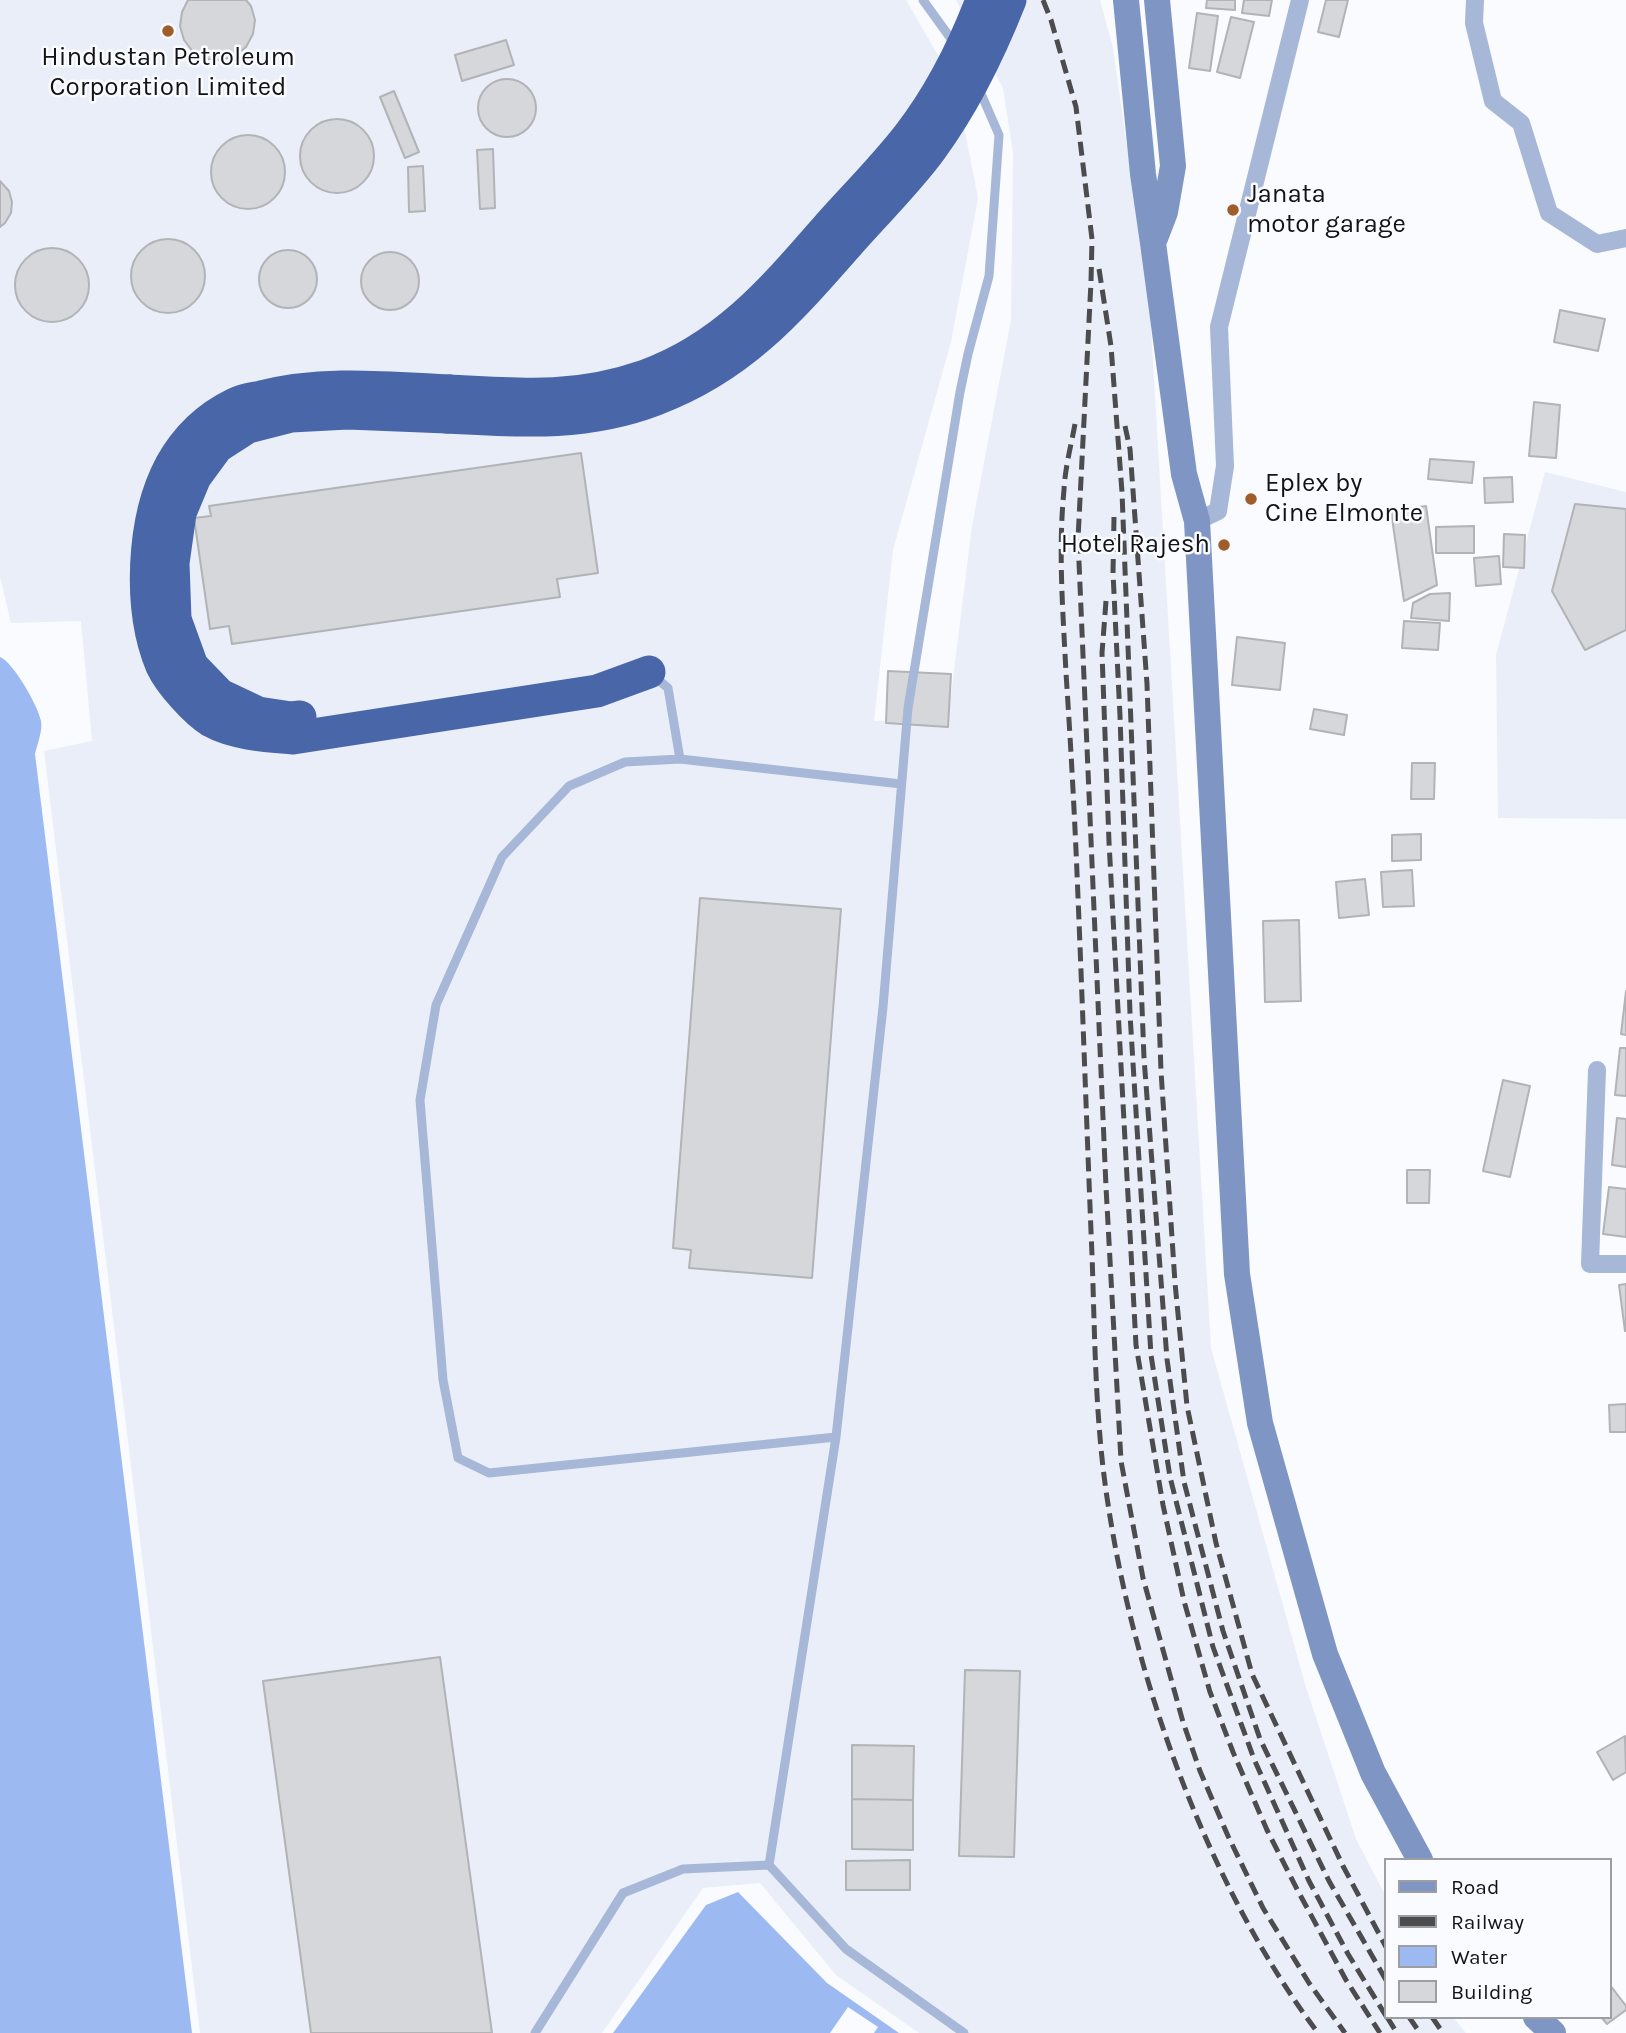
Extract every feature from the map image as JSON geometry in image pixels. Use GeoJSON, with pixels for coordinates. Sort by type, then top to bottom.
{"type":"FeatureCollection","features":[{"type":"Feature","properties":{"kind":"highway"},"geometry":{"type":"LineString","coordinates":[[449,404],[589,391],[646,375],[695,352],[718,337],[760,302],[909,135],[945,78],[982,0]]}},
{"type":"Feature","properties":{"kind":"highway"},"geometry":{"type":"LineString","coordinates":[[649,672],[597,691],[293,738],[250,735],[212,721],[181,694],[163,667],[149,620],[147,562],[154,506],[172,464],[198,428],[237,402],[287,390],[347,386],[529,421],[593,416],[655,400],[700,379],[733,359],[779,321],[929,152],[968,91],[1010,0]]}},
{"type":"Feature","properties":{"kind":"main road"},"geometry":{"type":"LineString","coordinates":[[1126,0],[1143,174],[1184,474],[1197,522],[1237,1274],[1260,1423],[1325,1654],[1373,1773],[1419,1858]]}},
{"type":"Feature","properties":{"kind":"main road"},"geometry":{"type":"LineString","coordinates":[[1153,243],[1165,212],[1173,166],[1157,0]]}},
{"type":"Feature","properties":{"kind":"main road"},"geometry":{"type":"LineString","coordinates":[[1538,2019],[1553,2033]]}},
{"type":"Feature","properties":{"kind":"street"},"geometry":{"type":"LineString","coordinates":[[1197,522],[1218,511],[1221,499],[1225,466],[1219,327],[1300,0]]}},
{"type":"Feature","properties":{"kind":"street"},"geometry":{"type":"LineString","coordinates":[[1475,0],[1474,23],[1493,101],[1521,123],[1549,213],[1597,244],[1626,238]]}},
{"type":"Feature","properties":{"kind":"street"},"geometry":{"type":"LineString","coordinates":[[1597,1070],[1590,1264],[1626,1264]]}},
{"type":"Feature","properties":{"kind":"lane"},"geometry":{"type":"LineString","coordinates":[[769,1865],[835,1437],[883,1007],[908,708],[960,392],[989,276],[999,135],[968,63],[923,0]]}},
{"type":"Feature","properties":{"kind":"lane"},"geometry":{"type":"LineString","coordinates":[[649,672],[668,688],[680,759]]}},
{"type":"Feature","properties":{"kind":"lane"},"geometry":{"type":"LineString","coordinates":[[835,1437],[489,1473],[458,1458],[443,1380],[420,1100],[436,1005],[502,857],[569,786],[625,762],[680,759],[901,784]]}},
{"type":"Feature","properties":{"kind":"lane"},"geometry":{"type":"LineString","coordinates":[[535,2033],[624,1892],[683,1869],[769,1865]]}},
{"type":"Feature","properties":{"kind":"lane"},"geometry":{"type":"LineString","coordinates":[[769,1865],[846,1949],[964,2033]]}},
{"type":"Feature","properties":{"kind":"shaded area"},"geometry":{"type":"Polygon","coordinates":[[[0,0],[906,0],[956,86],[978,198],[951,342],[893,550],[874,721],[948,719],[972,526],[1011,320],[1013,153],[1003,88],[956,0],[1100,0],[1113,48],[1150,311],[1211,1348],[1305,1684],[1356,1839],[1384,1893],[1384,2019],[1455,2019],[1466,2033],[919,2033],[836,1975],[760,1883],[703,1888],[602,2033],[200,2033],[44,751],[92,741],[81,621],[11,623],[0,577],[0,0]]]}},
{"type":"Feature","properties":{"kind":"shaded area"},"geometry":{"type":"Polygon","coordinates":[[[1545,472],[1626,492],[1626,819],[1498,818],[1496,655],[1545,472]]]}},
{"type":"Feature","properties":{"kind":"water"},"geometry":{"type":"Polygon","coordinates":[[[0,657],[12,667],[25,686],[41,721],[41,733],[35,754],[192,2033],[0,2033],[0,657]]]}},
{"type":"Feature","properties":{"kind":"water"},"geometry":{"type":"Polygon","coordinates":[[[738,1892],[827,1983],[899,2033],[613,2033],[706,1905],[738,1892]]]}},
{"type":"Feature","properties":{"kind":"pier"},"geometry":{"type":"Polygon","coordinates":[[[848,2007],[878,2027],[874,2033],[830,2033],[848,2007]]]}},
{"type":"Feature","properties":{"kind":"building"},"geometry":{"type":"Polygon","coordinates":[[[188,0],[246,0],[255,20],[253,34],[246,47],[235,56],[220,60],[206,59],[193,52],[184,40],[180,26],[182,12],[188,0]]]}},
{"type":"Feature","properties":{"kind":"building"},"geometry":{"type":"Polygon","coordinates":[[[1207,0],[1235,0],[1235,10],[1206,8],[1207,0]]]}},
{"type":"Feature","properties":{"kind":"building"},"geometry":{"type":"Polygon","coordinates":[[[1244,0],[1272,0],[1269,16],[1242,13],[1244,0]]]}},
{"type":"Feature","properties":{"kind":"building"},"geometry":{"type":"Polygon","coordinates":[[[1326,0],[1348,0],[1339,37],[1318,32],[1326,0]]]}},
{"type":"Feature","properties":{"kind":"building"},"geometry":{"type":"Polygon","coordinates":[[[1197,13],[1218,16],[1210,71],[1189,68],[1197,13]]]}},
{"type":"Feature","properties":{"kind":"building"},"geometry":{"type":"Polygon","coordinates":[[[1231,17],[1254,22],[1240,78],[1217,72],[1231,17]]]}},
{"type":"Feature","properties":{"kind":"building"},"geometry":{"type":"Polygon","coordinates":[[[506,40],[514,65],[462,81],[455,55],[506,40]]]}},
{"type":"Feature","properties":{"kind":"building"},"geometry":{"type":"Polygon","coordinates":[[[507,79],[528,87],[536,108],[528,129],[507,137],[486,129],[478,108],[486,87],[507,79]]]}},
{"type":"Feature","properties":{"kind":"building"},"geometry":{"type":"Polygon","coordinates":[[[394,91],[419,152],[405,158],[380,97],[394,91]]]}},
{"type":"Feature","properties":{"kind":"building"},"geometry":{"type":"Polygon","coordinates":[[[337,119],[351,122],[363,130],[371,142],[374,156],[371,170],[363,182],[351,190],[337,193],[323,190],[311,182],[303,170],[300,156],[303,142],[311,130],[323,122],[337,119]]]}},
{"type":"Feature","properties":{"kind":"building"},"geometry":{"type":"Polygon","coordinates":[[[248,135],[262,138],[274,146],[282,158],[285,172],[282,186],[274,198],[262,206],[248,209],[234,206],[222,198],[214,186],[211,172],[214,158],[222,146],[234,138],[248,135]]]}},
{"type":"Feature","properties":{"kind":"building"},"geometry":{"type":"Polygon","coordinates":[[[493,149],[495,208],[480,209],[477,150],[493,149]]]}},
{"type":"Feature","properties":{"kind":"building"},"geometry":{"type":"Polygon","coordinates":[[[423,166],[425,211],[409,212],[408,167],[423,166]]]}},
{"type":"Feature","properties":{"kind":"building"},"geometry":{"type":"Polygon","coordinates":[[[0,181],[9,191],[12,202],[11,213],[0,227],[0,181]]]}},
{"type":"Feature","properties":{"kind":"building"},"geometry":{"type":"Polygon","coordinates":[[[168,239],[182,242],[194,250],[202,262],[205,276],[202,290],[194,302],[182,310],[168,313],[154,310],[142,302],[134,290],[131,276],[134,262],[142,250],[154,242],[168,239]]]}},
{"type":"Feature","properties":{"kind":"building"},"geometry":{"type":"Polygon","coordinates":[[[52,248],[66,251],[78,259],[86,271],[89,285],[86,299],[78,311],[66,319],[52,322],[38,319],[26,311],[18,299],[15,285],[18,271],[26,259],[38,251],[52,248]]]}},
{"type":"Feature","properties":{"kind":"building"},"geometry":{"type":"Polygon","coordinates":[[[282,250],[294,250],[309,258],[317,273],[317,285],[309,300],[294,308],[282,308],[267,300],[259,285],[259,273],[267,258],[282,250]]]}},
{"type":"Feature","properties":{"kind":"building"},"geometry":{"type":"Polygon","coordinates":[[[390,252],[411,260],[419,281],[411,302],[390,310],[369,302],[361,281],[369,260],[390,252]]]}},
{"type":"Feature","properties":{"kind":"building"},"geometry":{"type":"Polygon","coordinates":[[[1560,310],[1605,319],[1598,351],[1554,342],[1560,310]]]}},
{"type":"Feature","properties":{"kind":"building"},"geometry":{"type":"Polygon","coordinates":[[[1534,402],[1560,405],[1556,458],[1529,456],[1534,402]]]}},
{"type":"Feature","properties":{"kind":"building"},"geometry":{"type":"Polygon","coordinates":[[[581,453],[598,573],[557,579],[560,597],[232,644],[229,626],[210,629],[194,518],[211,516],[209,506],[581,453]]]}},
{"type":"Feature","properties":{"kind":"building"},"geometry":{"type":"Polygon","coordinates":[[[1430,459],[1474,462],[1472,483],[1428,479],[1430,459]]]}},
{"type":"Feature","properties":{"kind":"building"},"geometry":{"type":"Polygon","coordinates":[[[1512,477],[1513,502],[1485,503],[1484,478],[1512,477]]]}},
{"type":"Feature","properties":{"kind":"building"},"geometry":{"type":"Polygon","coordinates":[[[1575,504],[1626,509],[1626,630],[1585,650],[1552,591],[1575,504]]]}},
{"type":"Feature","properties":{"kind":"building"},"geometry":{"type":"Polygon","coordinates":[[[1426,506],[1437,585],[1404,601],[1391,511],[1426,506]]]}},
{"type":"Feature","properties":{"kind":"building"},"geometry":{"type":"Polygon","coordinates":[[[1474,526],[1474,553],[1436,553],[1436,527],[1474,526]]]}},
{"type":"Feature","properties":{"kind":"building"},"geometry":{"type":"Polygon","coordinates":[[[1504,534],[1525,535],[1524,568],[1503,567],[1504,534]]]}},
{"type":"Feature","properties":{"kind":"building"},"geometry":{"type":"Polygon","coordinates":[[[1499,556],[1501,584],[1476,586],[1474,558],[1499,556]]]}},
{"type":"Feature","properties":{"kind":"building"},"geometry":{"type":"Polygon","coordinates":[[[1450,593],[1449,621],[1411,618],[1413,603],[1430,594],[1450,593]]]}},
{"type":"Feature","properties":{"kind":"building"},"geometry":{"type":"Polygon","coordinates":[[[1404,621],[1440,623],[1438,650],[1402,648],[1404,621]]]}},
{"type":"Feature","properties":{"kind":"building"},"geometry":{"type":"Polygon","coordinates":[[[1237,637],[1285,643],[1280,690],[1232,685],[1237,637]]]}},
{"type":"Feature","properties":{"kind":"building"},"geometry":{"type":"Polygon","coordinates":[[[888,671],[951,674],[948,727],[886,723],[888,671]]]}},
{"type":"Feature","properties":{"kind":"building"},"geometry":{"type":"Polygon","coordinates":[[[1314,709],[1347,715],[1344,735],[1310,729],[1314,709]]]}},
{"type":"Feature","properties":{"kind":"building"},"geometry":{"type":"Polygon","coordinates":[[[1412,763],[1435,763],[1434,799],[1411,799],[1412,763]]]}},
{"type":"Feature","properties":{"kind":"building"},"geometry":{"type":"Polygon","coordinates":[[[1421,834],[1421,860],[1392,861],[1392,835],[1421,834]]]}},
{"type":"Feature","properties":{"kind":"building"},"geometry":{"type":"Polygon","coordinates":[[[1412,870],[1414,906],[1383,907],[1381,872],[1412,870]]]}},
{"type":"Feature","properties":{"kind":"building"},"geometry":{"type":"Polygon","coordinates":[[[1365,879],[1369,915],[1339,918],[1336,882],[1365,879]]]}},
{"type":"Feature","properties":{"kind":"building"},"geometry":{"type":"Polygon","coordinates":[[[700,898],[841,909],[812,1278],[689,1268],[691,1250],[673,1248],[700,898]]]}},
{"type":"Feature","properties":{"kind":"building"},"geometry":{"type":"Polygon","coordinates":[[[1299,920],[1301,1001],[1265,1002],[1263,921],[1299,920]]]}},
{"type":"Feature","properties":{"kind":"building"},"geometry":{"type":"Polygon","coordinates":[[[1626,991],[1626,1035],[1621,1034],[1626,991]]]}},
{"type":"Feature","properties":{"kind":"building"},"geometry":{"type":"Polygon","coordinates":[[[1620,1048],[1626,1048],[1626,1096],[1615,1095],[1620,1048]]]}},
{"type":"Feature","properties":{"kind":"building"},"geometry":{"type":"Polygon","coordinates":[[[1503,1080],[1530,1086],[1510,1177],[1483,1171],[1503,1080]]]}},
{"type":"Feature","properties":{"kind":"building"},"geometry":{"type":"Polygon","coordinates":[[[1617,1118],[1626,1119],[1626,1167],[1612,1165],[1617,1118]]]}},
{"type":"Feature","properties":{"kind":"building"},"geometry":{"type":"Polygon","coordinates":[[[1407,1170],[1430,1170],[1429,1203],[1407,1203],[1407,1170]]]}},
{"type":"Feature","properties":{"kind":"building"},"geometry":{"type":"Polygon","coordinates":[[[1609,1187],[1626,1189],[1626,1237],[1603,1234],[1609,1187]]]}},
{"type":"Feature","properties":{"kind":"building"},"geometry":{"type":"Polygon","coordinates":[[[1626,1284],[1626,1331],[1625,1331],[1619,1285],[1626,1284]]]}},
{"type":"Feature","properties":{"kind":"building"},"geometry":{"type":"Polygon","coordinates":[[[1626,1404],[1626,1432],[1610,1432],[1609,1405],[1626,1404]]]}},
{"type":"Feature","properties":{"kind":"building"},"geometry":{"type":"Polygon","coordinates":[[[440,1657],[492,2033],[311,2033],[263,1681],[440,1657]]]}},
{"type":"Feature","properties":{"kind":"building"},"geometry":{"type":"Polygon","coordinates":[[[965,1670],[1020,1671],[1014,1857],[959,1856],[965,1670]]]}},
{"type":"Feature","properties":{"kind":"building"},"geometry":{"type":"Polygon","coordinates":[[[1625,1736],[1626,1772],[1613,1780],[1597,1752],[1625,1736]]]}},
{"type":"Feature","properties":{"kind":"building"},"geometry":{"type":"Polygon","coordinates":[[[852,1745],[914,1746],[913,1800],[852,1799],[852,1745]]]}},
{"type":"Feature","properties":{"kind":"building"},"geometry":{"type":"Polygon","coordinates":[[[852,1799],[913,1800],[913,1850],[852,1849],[852,1799]]]}},
{"type":"Feature","properties":{"kind":"building"},"geometry":{"type":"Polygon","coordinates":[[[910,1860],[910,1890],[846,1890],[846,1861],[910,1860]]]}},
{"type":"Feature","properties":{"kind":"building"},"geometry":{"type":"Polygon","coordinates":[[[1612,1988],[1626,2006],[1626,2010],[1607,2024],[1603,2019],[1612,2019],[1612,1988]]]}},
{"type":"Feature","properties":{"kind":"railway"},"geometry":{"type":"LineString","coordinates":[[1043,0],[1076,107],[1092,239],[1078,539],[1106,1187],[1121,1461],[1143,1578],[1183,1722],[1200,1771],[1263,1908],[1309,1983],[1345,2033]]}},
{"type":"Feature","properties":{"kind":"railway"},"geometry":{"type":"LineString","coordinates":[[1099,269],[1111,346],[1122,492],[1144,1058],[1167,1359],[1184,1482],[1223,1631],[1260,1739],[1329,1881],[1384,1977]]}},
{"type":"Feature","properties":{"kind":"railway"},"geometry":{"type":"LineString","coordinates":[[1075,424],[1065,482],[1061,536],[1062,581],[1077,869],[1096,1380],[1108,1504],[1120,1572],[1137,1642],[1182,1781],[1243,1914],[1279,1976],[1318,2033]]}},
{"type":"Feature","properties":{"kind":"railway"},"geometry":{"type":"LineString","coordinates":[[1125,426],[1130,449],[1147,684],[1161,1071],[1175,1283],[1187,1406],[1216,1543],[1252,1674],[1343,1866],[1384,1943]]}},
{"type":"Feature","properties":{"kind":"railway"},"geometry":{"type":"LineString","coordinates":[[1114,517],[1113,573],[1130,1014],[1151,1355],[1170,1477],[1213,1647],[1254,1759],[1309,1881],[1348,1954],[1384,2013]]}},
{"type":"Feature","properties":{"kind":"railway"},"geometry":{"type":"LineString","coordinates":[[1106,601],[1102,653],[1109,842],[1136,1345],[1163,1505],[1184,1601],[1210,1692],[1233,1752],[1267,1830],[1298,1891],[1346,1980],[1380,2033]]}},
{"type":"Feature","properties":{"kind":"railway"},"geometry":{"type":"LineString","coordinates":[[1388,2019],[1397,2033]]}},
{"type":"Feature","properties":{"kind":"railway"},"geometry":{"type":"LineString","coordinates":[[1410,2019],[1420,2033]]}},
{"type":"Feature","properties":{"kind":"railway"},"geometry":{"type":"LineString","coordinates":[[1433,2019],[1443,2033]]}},
{"type":"Feature","properties":{"kind":"place","name":"Hindustan Petroleum Corporation Limited"},"geometry":{"type":"Point","coordinates":[168,31]}},
{"type":"Feature","properties":{"kind":"place","name":"Janata motor garage"},"geometry":{"type":"Point","coordinates":[1233,210]}},
{"type":"Feature","properties":{"kind":"place","name":"Eplex by Cine Elmonte"},"geometry":{"type":"Point","coordinates":[1251,499]}},
{"type":"Feature","properties":{"kind":"place","name":"Hotel Rajesh"},"geometry":{"type":"Point","coordinates":[1224,545]}}]}
